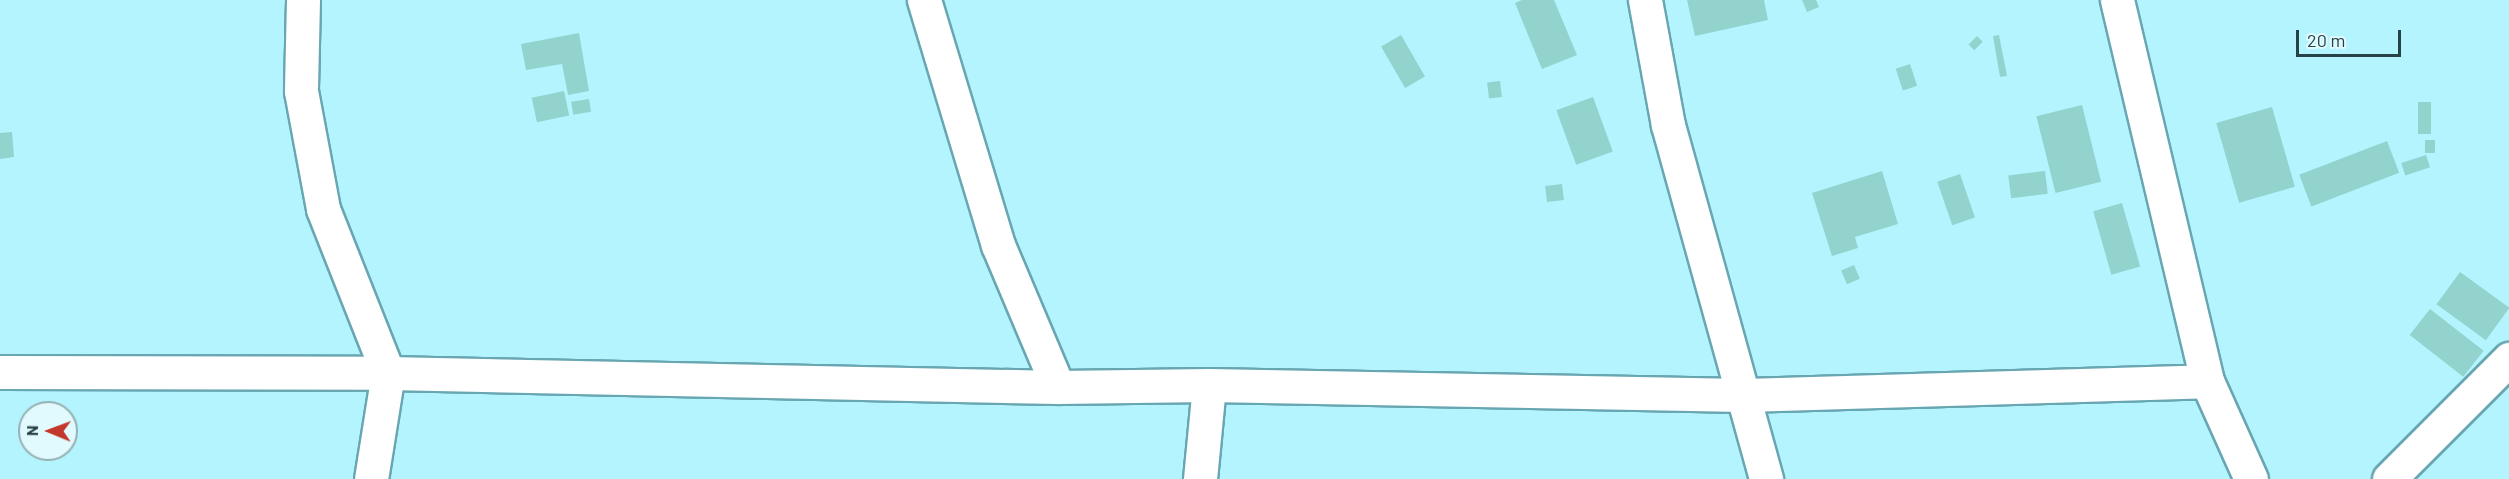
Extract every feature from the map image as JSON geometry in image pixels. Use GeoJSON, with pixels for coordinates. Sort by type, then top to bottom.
{"type":"FeatureCollection","features":[{"type":"Feature","properties":{"kind":"street"},"geometry":{"type":"LineString","coordinates":[[303,0],[301,91],[323,209],[388,373],[371,479]]}},
{"type":"Feature","properties":{"kind":"street"},"geometry":{"type":"LineString","coordinates":[[924,0],[998,245],[1058,387]]}},
{"type":"Feature","properties":{"kind":"street"},"geometry":{"type":"LineString","coordinates":[[1646,0],[1668,125],[1766,479]]}},
{"type":"Feature","properties":{"kind":"street"},"geometry":{"type":"LineString","coordinates":[[2117,0],[2207,381],[2251,479]]}},
{"type":"Feature","properties":{"kind":"street"},"geometry":{"type":"LineString","coordinates":[[2389,479],[2509,359]]}},
{"type":"Feature","properties":{"kind":"street"},"geometry":{"type":"LineString","coordinates":[[0,372],[388,373],[1058,387],[1209,385],[1744,394],[2207,381]]}},
{"type":"Feature","properties":{"kind":"street"},"geometry":{"type":"LineString","coordinates":[[1200,479],[1209,385]]}},
{"type":"Feature","properties":{"kind":"building"},"geometry":{"type":"Polygon","coordinates":[[[1522,0],[1554,0],[1577,55],[1542,69],[1515,3],[1522,0]]]}},
{"type":"Feature","properties":{"kind":"building"},"geometry":{"type":"Polygon","coordinates":[[[1687,0],[1764,0],[1768,20],[1695,36],[1687,0]]]}},
{"type":"Feature","properties":{"kind":"building"},"geometry":{"type":"Polygon","coordinates":[[[1802,0],[1816,0],[1819,7],[1807,12],[1802,0]]]}},
{"type":"Feature","properties":{"kind":"building"},"geometry":{"type":"Polygon","coordinates":[[[579,33],[589,91],[568,95],[562,64],[526,70],[521,44],[579,33]]]}},
{"type":"Feature","properties":{"kind":"building"},"geometry":{"type":"Polygon","coordinates":[[[1401,35],[1425,77],[1405,88],[1381,46],[1401,35]]]}},
{"type":"Feature","properties":{"kind":"building"},"geometry":{"type":"Polygon","coordinates":[[[1999,35],[2007,76],[2000,77],[1993,36],[1999,35]]]}},
{"type":"Feature","properties":{"kind":"building"},"geometry":{"type":"Polygon","coordinates":[[[1977,36],[1983,42],[1974,50],[1969,44],[1977,36]]]}},
{"type":"Feature","properties":{"kind":"building"},"geometry":{"type":"Polygon","coordinates":[[[1910,64],[1917,86],[1903,91],[1896,69],[1910,64]]]}},
{"type":"Feature","properties":{"kind":"building"},"geometry":{"type":"Polygon","coordinates":[[[1500,81],[1502,97],[1489,98],[1487,83],[1500,81]]]}},
{"type":"Feature","properties":{"kind":"building"},"geometry":{"type":"Polygon","coordinates":[[[564,91],[569,115],[537,122],[532,98],[564,91]]]}},
{"type":"Feature","properties":{"kind":"building"},"geometry":{"type":"Polygon","coordinates":[[[1593,97],[1613,152],[1576,165],[1556,110],[1593,97]]]}},
{"type":"Feature","properties":{"kind":"building"},"geometry":{"type":"Polygon","coordinates":[[[589,99],[591,112],[573,115],[571,102],[589,99]]]}},
{"type":"Feature","properties":{"kind":"building"},"geometry":{"type":"Polygon","coordinates":[[[2418,102],[2431,102],[2431,134],[2418,134],[2418,102]]]}},
{"type":"Feature","properties":{"kind":"building"},"geometry":{"type":"Polygon","coordinates":[[[2082,105],[2101,182],[2056,193],[2036,116],[2082,105]]]}},
{"type":"Feature","properties":{"kind":"building"},"geometry":{"type":"Polygon","coordinates":[[[2272,107],[2295,187],[2239,203],[2216,123],[2272,107]]]}},
{"type":"Feature","properties":{"kind":"building"},"geometry":{"type":"Polygon","coordinates":[[[12,132],[14,157],[0,159],[0,133],[12,132]]]}},
{"type":"Feature","properties":{"kind":"building"},"geometry":{"type":"Polygon","coordinates":[[[2425,140],[2435,140],[2435,153],[2425,153],[2425,140]]]}},
{"type":"Feature","properties":{"kind":"building"},"geometry":{"type":"Polygon","coordinates":[[[2387,141],[2399,173],[2311,206],[2299,175],[2387,141]]]}},
{"type":"Feature","properties":{"kind":"building"},"geometry":{"type":"Polygon","coordinates":[[[2426,155],[2430,167],[2405,175],[2401,163],[2426,155]]]}},
{"type":"Feature","properties":{"kind":"building"},"geometry":{"type":"Polygon","coordinates":[[[1882,171],[1898,224],[1855,237],[1858,248],[1832,256],[1812,193],[1882,171]]]}},
{"type":"Feature","properties":{"kind":"building"},"geometry":{"type":"Polygon","coordinates":[[[2045,171],[2048,194],[2011,198],[2008,176],[2045,171]]]}},
{"type":"Feature","properties":{"kind":"building"},"geometry":{"type":"Polygon","coordinates":[[[1960,174],[1975,217],[1952,225],[1937,182],[1960,174]]]}},
{"type":"Feature","properties":{"kind":"building"},"geometry":{"type":"Polygon","coordinates":[[[1562,184],[1564,200],[1547,202],[1545,186],[1562,184]]]}},
{"type":"Feature","properties":{"kind":"building"},"geometry":{"type":"Polygon","coordinates":[[[2122,203],[2140,266],[2111,275],[2093,211],[2122,203]]]}},
{"type":"Feature","properties":{"kind":"building"},"geometry":{"type":"Polygon","coordinates":[[[1854,265],[1860,279],[1847,284],[1841,270],[1854,265]]]}},
{"type":"Feature","properties":{"kind":"building"},"geometry":{"type":"Polygon","coordinates":[[[2460,272],[2509,308],[2486,340],[2436,304],[2460,272]]]}},
{"type":"Feature","properties":{"kind":"building"},"geometry":{"type":"Polygon","coordinates":[[[2430,309],[2484,351],[2463,377],[2410,335],[2430,309]]]}}]}
